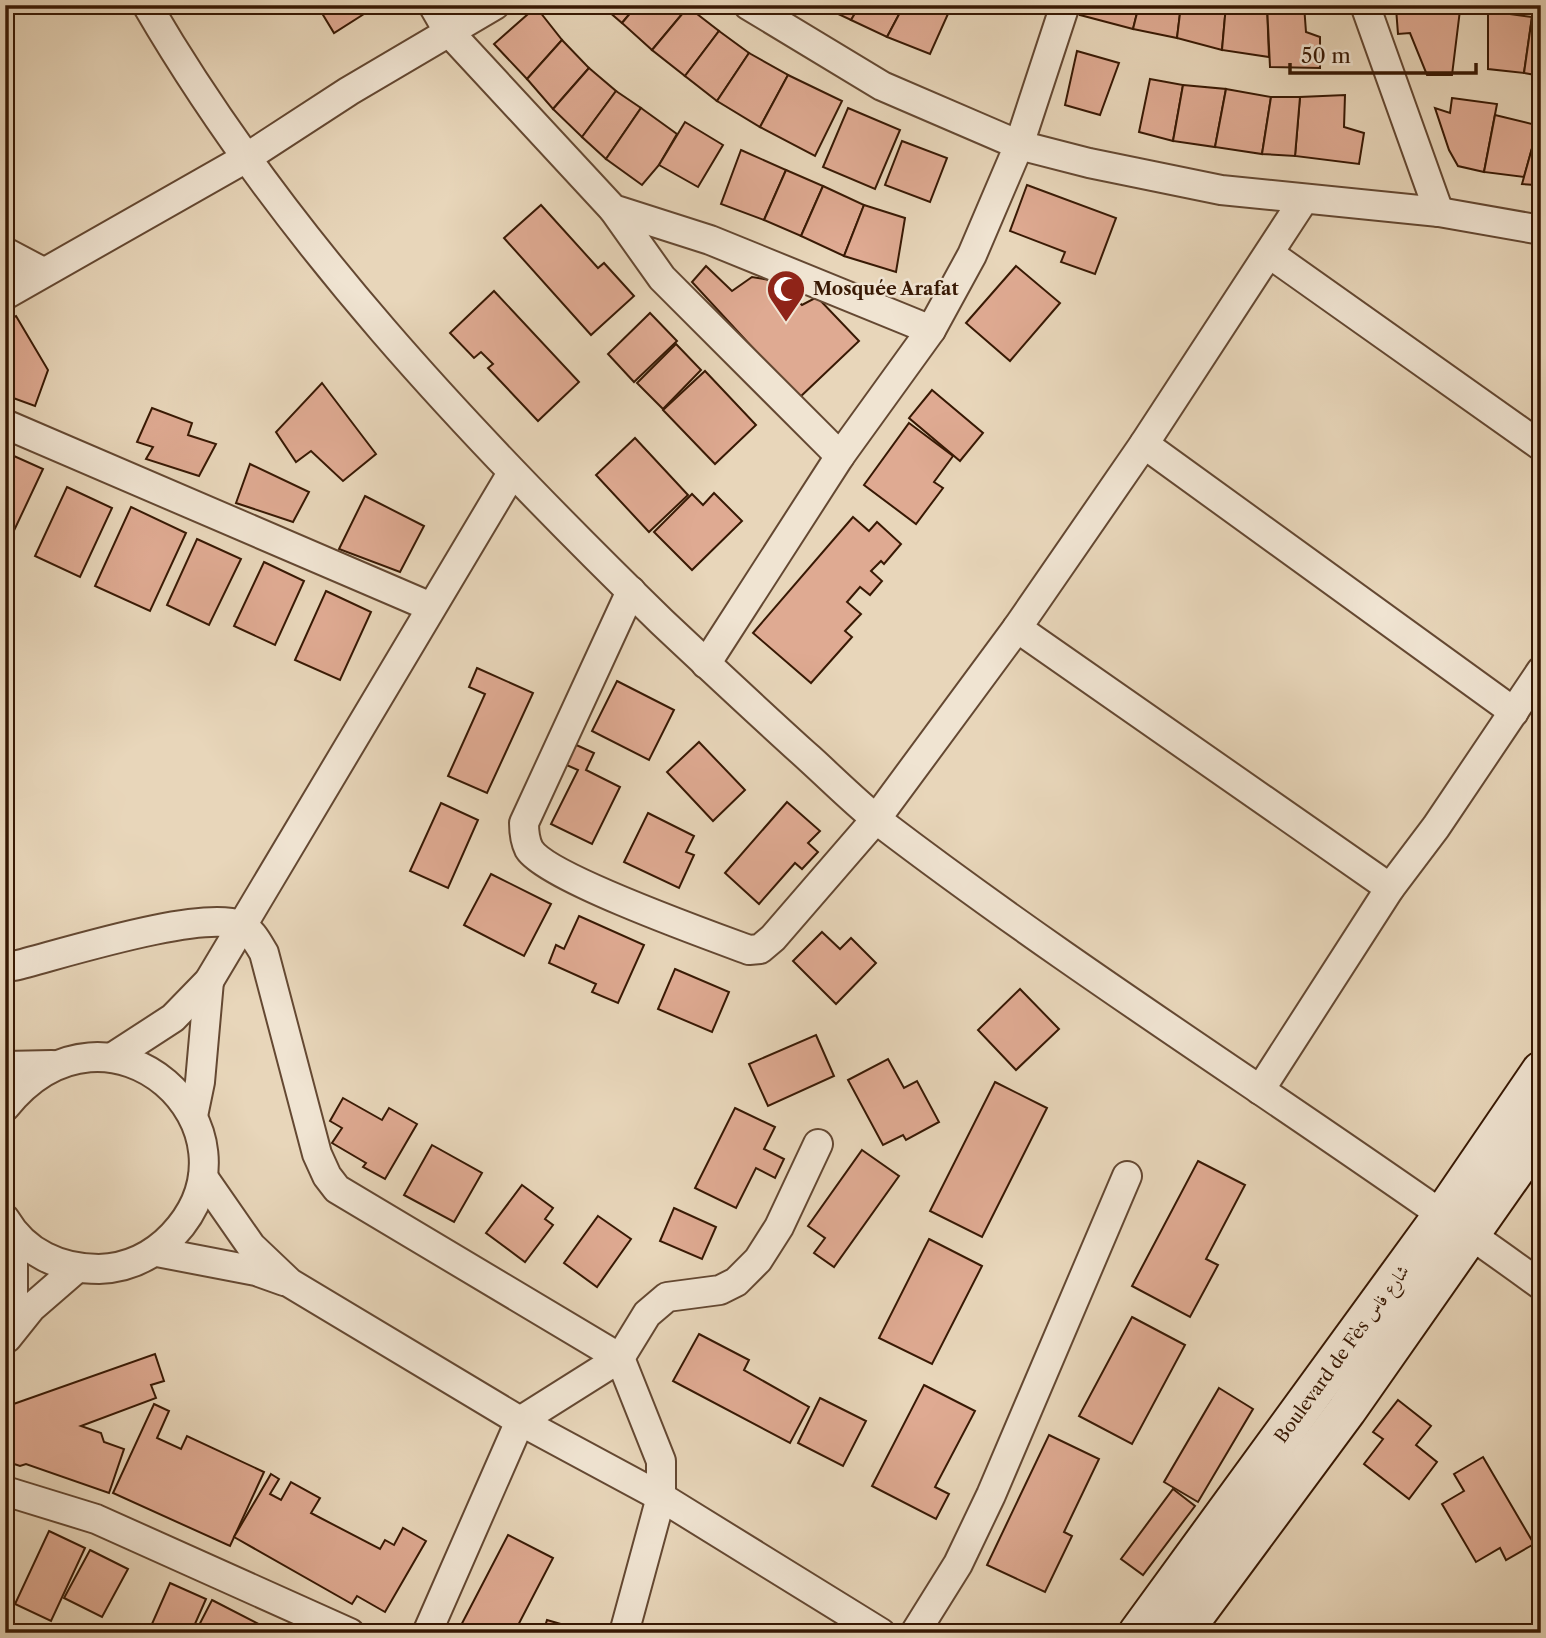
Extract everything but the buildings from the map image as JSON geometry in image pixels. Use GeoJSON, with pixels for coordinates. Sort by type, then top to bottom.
{"type":"FeatureCollection","features":[{"type":"Feature","properties":{"kind":"main road","name":"Boulevard de Fès شارع فاس"},"geometry":{"type":"LineString","coordinates":[[1182,1633],[1347,1410],[1457,1224],[1541,1071]]}},
{"type":"Feature","properties":{"kind":"main road","name":"Boulevard de Fès شارع فاس"},"geometry":{"type":"LineString","coordinates":[[1138,1633],[1457,1224],[1541,1133]]}},
{"type":"Feature","properties":{"kind":"street"},"geometry":{"type":"LineString","coordinates":[[147,5],[246,158],[355,296],[512,473],[706,664],[876,818],[1052,949],[1457,1224],[1541,1285]]}},
{"type":"Feature","properties":{"kind":"street"},"geometry":{"type":"LineString","coordinates":[[432,5],[448,31],[613,209],[662,278],[840,456]]}},
{"type":"Feature","properties":{"kind":"street"},"geometry":{"type":"LineString","coordinates":[[5,295],[246,158],[448,31],[495,5]]}},
{"type":"Feature","properties":{"kind":"street"},"geometry":{"type":"LineString","coordinates":[[748,5],[882,86],[1019,145],[1089,163],[1221,190],[1439,212],[1541,230]]}},
{"type":"Feature","properties":{"kind":"street"},"geometry":{"type":"LineString","coordinates":[[706,664],[840,456],[931,330],[972,255],[1019,145],[1065,5]]}},
{"type":"Feature","properties":{"kind":"street"},"geometry":{"type":"LineString","coordinates":[[1364,5],[1439,212]]}},
{"type":"Feature","properties":{"kind":"street"},"geometry":{"type":"LineString","coordinates":[[631,591],[524,823],[530,850],[536,856],[678,925],[748,950],[760,949],[773,938],[876,818],[1017,628],[1144,444],[1304,199]]}},
{"type":"Feature","properties":{"kind":"street"},"geometry":{"type":"LineString","coordinates":[[613,209],[710,240],[931,330]]}},
{"type":"Feature","properties":{"kind":"street"},"geometry":{"type":"LineString","coordinates":[[5,252],[43,272]]}},
{"type":"Feature","properties":{"kind":"street"},"geometry":{"type":"LineString","coordinates":[[1270,254],[1541,446]]}},
{"type":"Feature","properties":{"kind":"street"},"geometry":{"type":"LineString","coordinates":[[5,424],[431,607]]}},
{"type":"Feature","properties":{"kind":"street"},"geometry":{"type":"LineString","coordinates":[[1144,444],[1514,712]]}},
{"type":"Feature","properties":{"kind":"street"},"geometry":{"type":"LineString","coordinates":[[113,1057],[173,1018],[209,981],[512,473]]}},
{"type":"Feature","properties":{"kind":"street"},"geometry":{"type":"LineString","coordinates":[[1017,628],[1390,888]]}},
{"type":"Feature","properties":{"kind":"street"},"geometry":{"type":"LineString","coordinates":[[1260,1090],[1390,888],[1541,671]]}},
{"type":"Feature","properties":{"kind":"street"},"geometry":{"type":"LineString","coordinates":[[5,964],[14,966],[188,923],[219,920],[243,926],[257,940],[264,953],[317,1154],[327,1176],[337,1189],[620,1358],[661,1461],[661,1497],[624,1633]]}},
{"type":"Feature","properties":{"kind":"street"},"geometry":{"type":"LineString","coordinates":[[193,1116],[200,1082],[209,981]]}},
{"type":"Feature","properties":{"kind":"street"},"geometry":{"type":"LineString","coordinates":[[5,1066],[52,1065],[82,1057],[113,1057],[146,1068],[173,1088],[193,1116],[202,1145],[203,1177],[188,1219],[157,1252],[118,1269],[76,1269],[41,1256],[9,1226]]}},
{"type":"Feature","properties":{"kind":"street"},"geometry":{"type":"LineString","coordinates":[[5,1107],[24,1084],[52,1065]]}},
{"type":"Feature","properties":{"kind":"street"},"geometry":{"type":"LineString","coordinates":[[427,1633],[520,1421],[620,1358],[647,1314],[667,1297],[720,1290],[736,1282],[758,1260],[779,1227],[818,1144]]}},
{"type":"Feature","properties":{"kind":"street"},"geometry":{"type":"LineString","coordinates":[[915,1633],[958,1564],[991,1495],[1126,1176]]}},
{"type":"Feature","properties":{"kind":"street"},"geometry":{"type":"LineString","coordinates":[[203,1177],[251,1246],[290,1283]]}},
{"type":"Feature","properties":{"kind":"street"},"geometry":{"type":"LineString","coordinates":[[5,1338],[13,1298],[9,1226]]}},
{"type":"Feature","properties":{"kind":"street"},"geometry":{"type":"LineString","coordinates":[[157,1252],[256,1271],[290,1283],[520,1421],[661,1497],[881,1633]]}},
{"type":"Feature","properties":{"kind":"street"},"geometry":{"type":"LineString","coordinates":[[5,1338],[31,1308],[76,1269]]}},
{"type":"Feature","properties":{"kind":"street"},"geometry":{"type":"LineString","coordinates":[[5,1491],[96,1519],[350,1633]]}},
{"type":"Feature","properties":{"kind":"place","name":"Mosquée Arafat"},"geometry":{"type":"Point","coordinates":[786,323]}}]}
